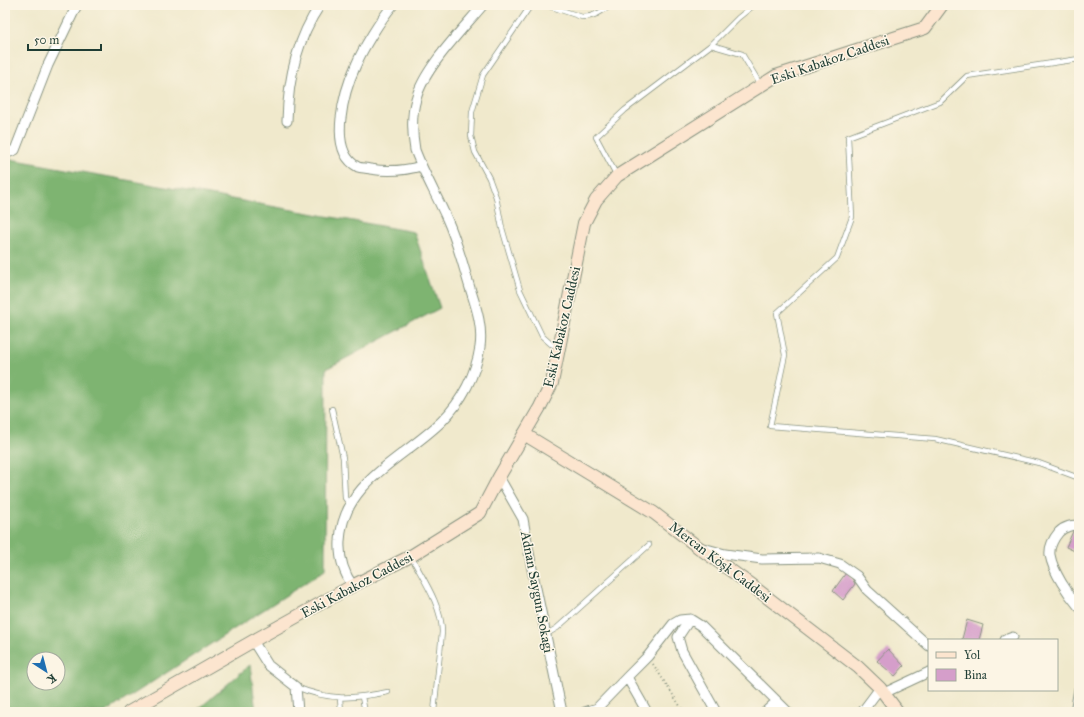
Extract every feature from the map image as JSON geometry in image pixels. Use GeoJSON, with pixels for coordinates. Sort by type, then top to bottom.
{"type":"FeatureCollection","features":[{"type":"Feature","properties":{"kind":"street"},"geometry":{"type":"LineString","coordinates":[[5,154],[15,150],[48,64],[77,5]]}},
{"type":"Feature","properties":{"kind":"street"},"geometry":{"type":"LineString","coordinates":[[287,121],[289,89],[296,59],[306,30],[320,5]]}},
{"type":"Feature","properties":{"kind":"street"},"geometry":{"type":"LineString","coordinates":[[393,5],[362,52],[351,76],[342,113],[340,138],[349,159],[358,167],[391,171],[421,166]]}},
{"type":"Feature","properties":{"kind":"street"},"geometry":{"type":"LineString","coordinates":[[353,586],[346,577],[341,564],[339,549],[340,534],[344,518],[350,505],[358,492],[383,468],[433,430],[448,414],[469,382],[476,364],[480,346],[480,320],[448,219],[421,166],[415,150],[412,136],[412,119],[416,99],[422,84],[431,69],[483,5]]}},
{"type":"Feature","properties":{"kind":"street","name":"Eski Kabakoz Caddesi"},"geometry":{"type":"LineString","coordinates":[[129,712],[253,641],[411,556],[480,513],[552,383],[584,223],[596,200],[617,176],[776,76],[925,28],[942,5]]}},
{"type":"Feature","properties":{"kind":"street","name":"Mercan Köşk Caddesi"},"geometry":{"type":"LineString","coordinates":[[524,434],[654,512],[698,547],[751,585],[858,667],[882,690],[898,712]]}},
{"type":"Feature","properties":{"kind":"street","name":"Adnan Saygun Sokagi"},"geometry":{"type":"LineString","coordinates":[[499,477],[523,519],[545,635],[562,712]]}},
{"type":"Feature","properties":{"kind":"street"},"geometry":{"type":"LineString","coordinates":[[1078,606],[1057,575],[1050,553],[1054,539],[1062,529],[1075,524],[1079,526]]}},
{"type":"Feature","properties":{"kind":"street"},"geometry":{"type":"LineString","coordinates":[[698,547],[725,554],[762,559],[819,558],[840,564],[857,576],[867,590],[928,645]]}},
{"type":"Feature","properties":{"kind":"street"},"geometry":{"type":"LineString","coordinates":[[690,619],[678,637],[682,651],[716,712]]}},
{"type":"Feature","properties":{"kind":"street"},"geometry":{"type":"LineString","coordinates":[[585,712],[597,708],[648,656],[672,624],[680,620],[690,619],[701,626],[788,712]]}},
{"type":"Feature","properties":{"kind":"street"},"geometry":{"type":"LineString","coordinates":[[253,641],[268,665],[296,687],[298,712]]}},
{"type":"Feature","properties":{"kind":"street"},"geometry":{"type":"LineString","coordinates":[[862,712],[882,690],[928,672]]}},
{"type":"Feature","properties":{"kind":"street"},"geometry":{"type":"LineString","coordinates":[[627,677],[647,712]]}},
{"type":"Feature","properties":{"kind":"street"},"geometry":{"type":"LineString","coordinates":[[1075,712],[1079,689]]}},
{"type":"Feature","properties":{"kind":"street"},"geometry":{"type":"LineString","coordinates":[[765,712],[777,701]]}},
{"type":"Feature","properties":{"kind":"lane"},"geometry":{"type":"LineString","coordinates":[[531,5],[483,76],[472,112],[471,136],[475,152],[489,178],[496,197],[502,228],[520,290],[542,336],[550,344],[560,348]]}},
{"type":"Feature","properties":{"kind":"lane"},"geometry":{"type":"LineString","coordinates":[[546,5],[582,17],[598,14],[611,5]]}},
{"type":"Feature","properties":{"kind":"lane"},"geometry":{"type":"LineString","coordinates":[[617,176],[596,137],[625,110],[711,45],[738,18],[754,5]]}},
{"type":"Feature","properties":{"kind":"lane"},"geometry":{"type":"LineString","coordinates":[[711,45],[742,54],[760,86]]}},
{"type":"Feature","properties":{"kind":"lane"},"geometry":{"type":"LineString","coordinates":[[1079,59],[967,76],[940,102],[848,137],[852,217],[837,258],[777,313],[785,355],[770,426],[935,439],[1038,463],[1079,478]]}},
{"type":"Feature","properties":{"kind":"lane"},"geometry":{"type":"LineString","coordinates":[[332,409],[344,458],[345,498],[350,505]]}},
{"type":"Feature","properties":{"kind":"lane"},"geometry":{"type":"LineString","coordinates":[[545,635],[557,628],[649,545]]}},
{"type":"Feature","properties":{"kind":"lane"},"geometry":{"type":"LineString","coordinates":[[411,556],[439,610],[441,621],[442,632],[434,712]]}},
{"type":"Feature","properties":{"kind":"lane"},"geometry":{"type":"LineString","coordinates":[[296,687],[318,694],[340,698],[362,697],[388,692]]}},
{"type":"Feature","properties":{"kind":"lane"},"geometry":{"type":"LineString","coordinates":[[362,697],[365,712]]}},
{"type":"Feature","properties":{"kind":"lane"},"geometry":{"type":"LineString","coordinates":[[340,698],[341,712]]}},
{"type":"Feature","properties":{"kind":"path"},"geometry":{"type":"LineString","coordinates":[[648,656],[684,712]]}},
{"type":"Feature","properties":{"kind":"green space"},"geometry":{"type":"Polygon","coordinates":[[[5,158],[414,232],[440,308],[326,369],[325,570],[106,712],[5,712],[5,158]]]}},
{"type":"Feature","properties":{"kind":"green space"},"geometry":{"type":"Polygon","coordinates":[[[250,665],[256,712],[195,712],[250,665]]]}},
{"type":"Feature","properties":{"kind":"building"},"geometry":{"type":"Polygon","coordinates":[[[1074,529],[1079,532],[1079,553],[1066,547],[1074,529]]]}},
{"type":"Feature","properties":{"kind":"building"},"geometry":{"type":"Polygon","coordinates":[[[848,570],[855,584],[843,600],[833,591],[848,570]]]}},
{"type":"Feature","properties":{"kind":"building"},"geometry":{"type":"Polygon","coordinates":[[[967,620],[983,625],[979,639],[962,639],[967,620]]]}},
{"type":"Feature","properties":{"kind":"building"},"geometry":{"type":"Polygon","coordinates":[[[888,649],[904,666],[895,676],[877,661],[888,649]]]}}]}
